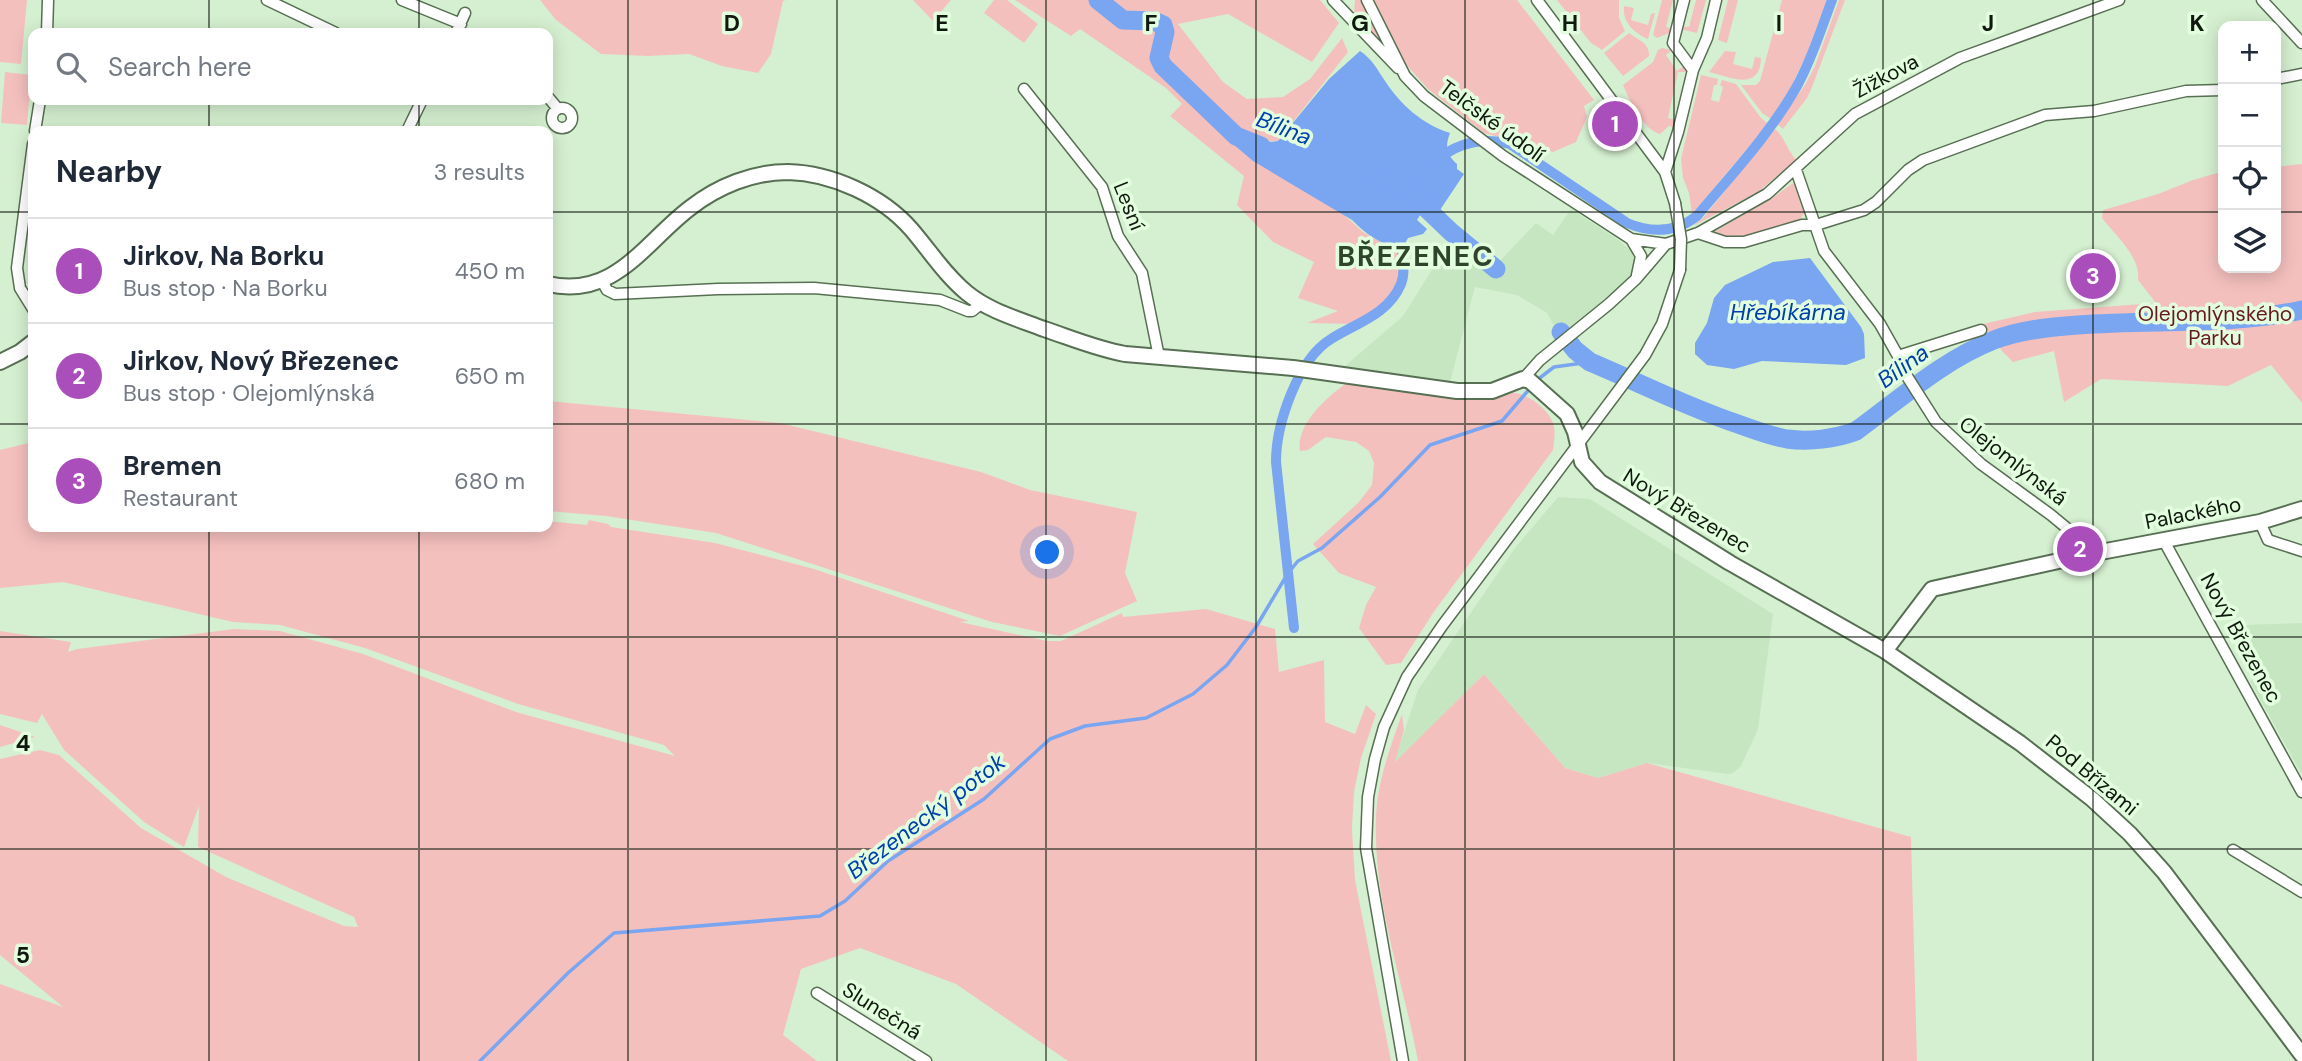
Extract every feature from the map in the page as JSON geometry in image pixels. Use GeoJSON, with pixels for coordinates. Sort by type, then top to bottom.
{"type":"FeatureCollection","features":[{"type":"Feature","properties":{"kind":"street"},"geometry":{"type":"LineString","coordinates":[[47,28],[48,0]]}},
{"type":"Feature","properties":{"kind":"street"},"geometry":{"type":"LineString","coordinates":[[267,0],[326,28]]}},
{"type":"Feature","properties":{"kind":"street"},"geometry":{"type":"LineString","coordinates":[[402,0],[456,28]]}},
{"type":"Feature","properties":{"kind":"street"},"geometry":{"type":"LineString","coordinates":[[1332,0],[1344,4],[1405,76]]}},
{"type":"Feature","properties":{"kind":"street","name":"Telčské údolí"},"geometry":{"type":"LineString","coordinates":[[1367,0],[1405,76],[1424,96],[1493,148],[1631,239]]}},
{"type":"Feature","properties":{"kind":"street"},"geometry":{"type":"LineString","coordinates":[[1403,1061],[1366,848],[1368,797],[1375,759],[1396,698],[1441,626],[1645,355],[1662,324],[1681,270],[1681,239],[1675,203],[1665,172],[1537,0]]}},
{"type":"Feature","properties":{"kind":"street"},"geometry":{"type":"LineString","coordinates":[[1684,0],[1673,43],[1693,71]]}},
{"type":"Feature","properties":{"kind":"street"},"geometry":{"type":"LineString","coordinates":[[1665,172],[1693,71],[1707,38],[1716,0]]}},
{"type":"Feature","properties":{"kind":"street","name":"Žižkova"},"geometry":{"type":"LineString","coordinates":[[1667,244],[1698,233],[1767,194],[1855,114],[1960,58],[2119,0]]}},
{"type":"Feature","properties":{"kind":"street"},"geometry":{"type":"LineString","coordinates":[[2262,0],[2302,43]]}},
{"type":"Feature","properties":{"kind":"street"},"geometry":{"type":"LineString","coordinates":[[458,28],[465,13]]}},
{"type":"Feature","properties":{"kind":"street"},"geometry":{"type":"LineString","coordinates":[[2281,78],[2302,74]]}},
{"type":"Feature","properties":{"kind":"street","name":"Lesní"},"geometry":{"type":"LineString","coordinates":[[1024,89],[1102,187],[1118,236],[1142,273],[1159,357]]}},
{"type":"Feature","properties":{"kind":"street"},"geometry":{"type":"LineString","coordinates":[[1698,233],[1725,242],[1744,242],[1802,225],[1816,226],[1864,210],[1923,160],[2045,116],[2094,111],[2186,91],[2218,90]]}},
{"type":"Feature","properties":{"kind":"street"},"geometry":{"type":"LineString","coordinates":[[553,102],[558,108]]}},
{"type":"Feature","properties":{"kind":"street"},"geometry":{"type":"LineString","coordinates":[[36,126],[39,105]]}},
{"type":"Feature","properties":{"kind":"street"},"geometry":{"type":"LineString","coordinates":[[409,126],[420,105]]}},
{"type":"Feature","properties":{"kind":"street","name":"Olejomlýnská"},"geometry":{"type":"LineString","coordinates":[[1796,170],[1824,251],[1880,324],[1903,370],[1946,433],[2086,544],[2090,554]]}},
{"type":"Feature","properties":{"kind":"street"},"geometry":{"type":"LineString","coordinates":[[553,285],[571,287],[603,281],[620,271],[688,209],[715,191],[752,176],[790,172],[839,183],[867,195],[888,208],[910,228],[951,278],[982,303],[1000,313],[1099,349],[1125,354],[1320,371],[1457,391],[1492,391],[1530,382],[1561,342],[1636,279],[1667,244]]}},
{"type":"Feature","properties":{"kind":"street"},"geometry":{"type":"LineString","coordinates":[[28,180],[16,268],[20,288],[28,301]]}},
{"type":"Feature","properties":{"kind":"street"},"geometry":{"type":"LineString","coordinates":[[1631,239],[1667,244]]}},
{"type":"Feature","properties":{"kind":"street"},"geometry":{"type":"LineString","coordinates":[[1631,239],[1640,256],[1641,265],[1636,279]]}},
{"type":"Feature","properties":{"kind":"street"},"geometry":{"type":"LineString","coordinates":[[603,281],[607,290],[615,294],[814,288],[940,300],[968,311],[982,303]]}},
{"type":"Feature","properties":{"kind":"street"},"geometry":{"type":"LineString","coordinates":[[1898,356],[1981,330]]}},
{"type":"Feature","properties":{"kind":"street"},"geometry":{"type":"LineString","coordinates":[[0,362],[28,346]]}},
{"type":"Feature","properties":{"kind":"street","name":"Nový Březenec"},"geometry":{"type":"LineString","coordinates":[[1530,382],[1567,414],[1575,432],[1582,462],[1600,482],[1791,598]]}},
{"type":"Feature","properties":{"kind":"street","name":"Palackého"},"geometry":{"type":"LineString","coordinates":[[2090,554],[2260,522],[2302,509]]}},
{"type":"Feature","properties":{"kind":"street"},"geometry":{"type":"LineString","coordinates":[[2260,522],[2268,540],[2302,551]]}},
{"type":"Feature","properties":{"kind":"street","name":"Nový Březenec"},"geometry":{"type":"LineString","coordinates":[[2164,541],[2302,792]]}},
{"type":"Feature","properties":{"kind":"street"},"geometry":{"type":"LineString","coordinates":[[1885,651],[1932,589],[2090,554]]}},
{"type":"Feature","properties":{"kind":"street","name":"Pod Břízami"},"geometry":{"type":"LineString","coordinates":[[1791,598],[1885,651],[2020,743],[2092,799],[2130,834],[2198,915],[2302,1055]]}},
{"type":"Feature","properties":{"kind":"street"},"geometry":{"type":"LineString","coordinates":[[2233,850],[2302,892]]}},
{"type":"Feature","properties":{"kind":"street","name":"Slunečná"},"geometry":{"type":"LineString","coordinates":[[817,993],[926,1061]]}},
{"type":"Feature","properties":{"kind":"shaded area"},"geometry":{"type":"Polygon","coordinates":[[[1571,209],[1620,241],[1631,251],[1635,262],[1633,274],[1628,281],[1568,331],[1566,329],[1558,333],[1547,313],[1517,295],[1475,287],[1450,382],[1351,371],[1345,366],[1403,316],[1450,241],[1493,272],[1497,264],[1536,223],[1553,235],[1571,209]]]}},
{"type":"Feature","properties":{"kind":"shaded area"},"geometry":{"type":"Polygon","coordinates":[[[1558,497],[1590,499],[1773,614],[1758,729],[1741,766],[1733,773],[1647,763],[1598,778],[1565,768],[1484,674],[1394,763],[1418,690],[1515,548],[1558,497]]]}},
{"type":"Feature","properties":{"kind":"shaded area"},"geometry":{"type":"Polygon","coordinates":[[[2302,623],[2302,775],[2250,681],[2259,676],[2243,625],[2302,623]]]}},
{"type":"Feature","properties":{"kind":"green space"},"geometry":{"type":"Polygon","coordinates":[[[0,0],[27,0],[21,64],[0,62],[0,0]]]}},
{"type":"Feature","properties":{"kind":"green space"},"geometry":{"type":"Polygon","coordinates":[[[540,0],[786,0],[783,1],[771,54],[758,73],[722,66],[689,54],[601,54],[556,20],[540,0]]]}},
{"type":"Feature","properties":{"kind":"green space"},"geometry":{"type":"Polygon","coordinates":[[[913,0],[951,0],[933,21],[913,0]]]}},
{"type":"Feature","properties":{"kind":"green space"},"geometry":{"type":"Polygon","coordinates":[[[994,0],[1007,0],[1038,24],[1024,43],[984,13],[994,0]]]}},
{"type":"Feature","properties":{"kind":"green space"},"geometry":{"type":"Polygon","coordinates":[[[1015,0],[1320,0],[1339,23],[1312,62],[1228,14],[1178,24],[1223,82],[1247,99],[1283,97],[1310,79],[1342,38],[1348,52],[1278,141],[1262,141],[1363,232],[1399,248],[1399,283],[1378,310],[1356,324],[1307,323],[1338,311],[1298,298],[1314,262],[1273,242],[1237,205],[1244,176],[1170,116],[1182,104],[1166,88],[1080,29],[1071,36],[1015,0]]]}},
{"type":"Feature","properties":{"kind":"green space"},"geometry":{"type":"Polygon","coordinates":[[[1355,0],[1364,3],[1389,52],[1354,14],[1355,0]]]}},
{"type":"Feature","properties":{"kind":"green space"},"geometry":{"type":"Polygon","coordinates":[[[1373,0],[1517,0],[1594,100],[1584,106],[1587,117],[1576,142],[1553,152],[1484,133],[1429,90],[1402,60],[1373,0]]]}},
{"type":"Feature","properties":{"kind":"green space"},"geometry":{"type":"Polygon","coordinates":[[[1557,0],[1619,0],[1619,18],[1625,31],[1602,50],[1591,43],[1557,0]]]}},
{"type":"Feature","properties":{"kind":"green space"},"geometry":{"type":"Polygon","coordinates":[[[1662,0],[1673,0],[1666,27],[1671,28],[1669,33],[1657,38],[1653,35],[1662,0]]]}},
{"type":"Feature","properties":{"kind":"green space"},"geometry":{"type":"Polygon","coordinates":[[[1696,0],[1706,0],[1697,33],[1680,29],[1681,26],[1689,27],[1696,0]]]}},
{"type":"Feature","properties":{"kind":"green space"},"geometry":{"type":"Polygon","coordinates":[[[1728,0],[1738,0],[1727,43],[1718,40],[1728,0]]]}},
{"type":"Feature","properties":{"kind":"green space"},"geometry":{"type":"Polygon","coordinates":[[[1782,0],[1827,0],[1805,58],[1771,119],[1762,113],[1741,85],[1756,85],[1760,81],[1782,0]]]}},
{"type":"Feature","properties":{"kind":"green space"},"geometry":{"type":"Polygon","coordinates":[[[1839,0],[1845,0],[1812,87],[1807,98],[1783,129],[1777,124],[1815,66],[1839,0]]]}},
{"type":"Feature","properties":{"kind":"green space"},"geometry":{"type":"Polygon","coordinates":[[[1624,6],[1634,8],[1631,20],[1648,25],[1651,14],[1655,13],[1648,39],[1630,26],[1625,17],[1624,6]]]}},
{"type":"Feature","properties":{"kind":"green space"},"geometry":{"type":"Polygon","coordinates":[[[1629,33],[1645,45],[1649,56],[1623,76],[1604,53],[1629,33]]]}},
{"type":"Feature","properties":{"kind":"green space"},"geometry":{"type":"Polygon","coordinates":[[[1658,50],[1672,50],[1666,55],[1677,71],[1684,66],[1687,72],[1678,72],[1668,118],[1676,120],[1674,127],[1669,126],[1660,134],[1642,120],[1623,85],[1653,62],[1658,50]]]}},
{"type":"Feature","properties":{"kind":"green space"},"geometry":{"type":"Polygon","coordinates":[[[1725,51],[1736,52],[1733,64],[1752,69],[1755,57],[1761,58],[1759,69],[1750,79],[1742,80],[1709,72],[1725,51]]]}},
{"type":"Feature","properties":{"kind":"green space"},"geometry":{"type":"Polygon","coordinates":[[[5,72],[28,75],[27,125],[1,123],[5,72]]]}},
{"type":"Feature","properties":{"kind":"green space"},"geometry":{"type":"Polygon","coordinates":[[[1701,75],[1718,79],[1711,100],[1719,102],[1722,80],[1736,84],[1768,124],[1692,214],[1681,159],[1701,75]]]}},
{"type":"Feature","properties":{"kind":"green space"},"geometry":{"type":"Polygon","coordinates":[[[1775,129],[1796,160],[1758,192],[1693,226],[1703,218],[1775,129]]]}},
{"type":"Feature","properties":{"kind":"green space","name":"Olejomlýnského Parku"},"geometry":{"type":"Polygon","coordinates":[[[2302,164],[2302,403],[2271,365],[2228,386],[2101,379],[2064,402],[2054,351],[2013,362],[1983,324],[2035,312],[2156,303],[2138,280],[2138,271],[2131,255],[2102,218],[2103,210],[2218,173],[2218,273],[2281,273],[2281,166],[2302,164]]]}},
{"type":"Feature","properties":{"kind":"green space"},"geometry":{"type":"Polygon","coordinates":[[[1793,183],[1804,213],[1800,220],[1745,238],[1734,239],[1714,232],[1775,196],[1793,183]]]}},
{"type":"Feature","properties":{"kind":"green space"},"geometry":{"type":"Polygon","coordinates":[[[1353,379],[1492,395],[1520,394],[1532,399],[1542,408],[1554,426],[1553,450],[1433,613],[1401,663],[1386,665],[1359,628],[1366,605],[1376,587],[1339,573],[1313,544],[1358,503],[1372,485],[1374,463],[1369,451],[1356,442],[1326,437],[1308,450],[1300,451],[1300,440],[1309,419],[1326,400],[1353,379]]]}},
{"type":"Feature","properties":{"kind":"green space"},"geometry":{"type":"Polygon","coordinates":[[[553,401],[780,423],[981,472],[1030,490],[1137,512],[1125,573],[1137,601],[1060,636],[992,622],[716,533],[606,516],[553,511],[553,401]]]}},
{"type":"Feature","properties":{"kind":"green space"},"geometry":{"type":"Polygon","coordinates":[[[28,443],[28,532],[553,532],[553,522],[587,525],[589,520],[611,527],[715,543],[814,569],[969,621],[960,622],[1047,641],[1061,641],[1122,613],[1123,617],[1206,609],[1275,629],[1279,672],[1324,660],[1325,722],[1355,734],[1366,705],[1376,714],[1361,758],[1354,792],[1352,829],[1355,880],[1391,1061],[1068,1061],[956,984],[860,948],[801,969],[783,1035],[817,1061],[0,1061],[0,984],[63,1007],[0,955],[0,759],[40,750],[59,755],[141,828],[226,877],[344,926],[358,927],[354,917],[198,847],[199,806],[184,847],[144,822],[64,750],[42,714],[37,723],[0,714],[0,631],[71,642],[68,652],[234,629],[280,631],[363,654],[516,712],[675,756],[664,745],[518,704],[365,648],[280,625],[233,622],[63,582],[0,588],[0,450],[28,443]]]}},
{"type":"Feature","properties":{"kind":"green space"},"geometry":{"type":"Polygon","coordinates":[[[1484,674],[1565,768],[1598,778],[1647,763],[1911,837],[1917,1061],[1418,1061],[1379,880],[1376,818],[1379,791],[1402,714],[1404,730],[1395,762],[1484,674]]]}},
{"type":"Feature","properties":{"kind":"green space"},"geometry":{"type":"Polygon","coordinates":[[[0,725],[35,737],[0,747],[0,725]]]}},
{"type":"Feature","properties":{"kind":"water"},"geometry":{"type":"Polygon","coordinates":[[[1360,51],[1371,61],[1405,106],[1421,119],[1450,133],[1447,142],[1449,153],[1457,164],[1457,169],[1464,174],[1440,210],[1412,188],[1406,193],[1432,222],[1420,215],[1417,220],[1427,229],[1423,234],[1408,238],[1403,247],[1375,239],[1352,220],[1253,161],[1233,144],[1236,136],[1243,130],[1264,140],[1278,141],[1329,79],[1360,51]]]}},
{"type":"Feature","properties":{"kind":"water","name":"Hřebíkárna"},"geometry":{"type":"Polygon","coordinates":[[[1810,258],[1861,327],[1865,358],[1846,365],[1762,361],[1734,369],[1707,365],[1695,354],[1695,343],[1707,323],[1714,298],[1725,285],[1773,262],[1810,258]]]}},
{"type":"Feature","properties":{"kind":"waterway","name":"Bílina"},"geometry":{"type":"LineString","coordinates":[[1098,0],[1123,20],[1154,21],[1163,25],[1165,32],[1159,58],[1163,66],[1236,136],[1261,146]]}},
{"type":"Feature","properties":{"kind":"waterway"},"geometry":{"type":"LineString","coordinates":[[1438,159],[1455,148],[1472,142],[1510,144],[1627,223],[1654,230],[1680,226],[1697,216],[1775,121],[1807,65],[1832,0]]}},
{"type":"Feature","properties":{"kind":"waterway","name":"Bílina"},"geometry":{"type":"LineString","coordinates":[[1384,182],[1404,187],[1451,232],[1496,269]]}},
{"type":"Feature","properties":{"kind":"waterway"},"geometry":{"type":"LineString","coordinates":[[1294,628],[1276,462],[1280,430],[1299,377],[1319,348],[1380,311],[1395,295],[1403,272],[1401,236]]}},
{"type":"Feature","properties":{"kind":"waterway","name":"Bílina"},"geometry":{"type":"LineString","coordinates":[[1561,332],[1575,350],[1590,362],[1680,402],[1767,434],[1787,439],[1813,440],[1856,431],[1957,358],[1975,348],[2014,334],[2078,325],[2219,320],[2302,310]]}},
{"type":"Feature","properties":{"kind":"waterway","name":"Březenecký potok"},"geometry":{"type":"LineString","coordinates":[[1537,380],[1554,367],[1590,362]]}},
{"type":"Feature","properties":{"kind":"waterway","name":"Březenecký potok"},"geometry":{"type":"LineString","coordinates":[[480,1061],[568,973],[614,933],[820,916],[845,901],[888,861],[984,799],[1050,739],[1085,726],[1146,718],[1193,694],[1227,665],[1256,627],[1298,561],[1322,548],[1380,497],[1430,445],[1502,421],[1532,386]]}},
{"type":"Feature","properties":{"kind":"place","name":"Jirkov, Na Borku"},"geometry":{"type":"Point","coordinates":[1615,124]}},
{"type":"Feature","properties":{"kind":"place","name":"Bremen"},"geometry":{"type":"Point","coordinates":[2093,276]}},
{"type":"Feature","properties":{"kind":"place","name":"Jirkov, Nový Březenec"},"geometry":{"type":"Point","coordinates":[2080,549]}},
{"type":"Feature","properties":{"kind":"district","name":"BŘEZENEC"},"geometry":{"type":"Point","coordinates":[1416,256]}}]}
